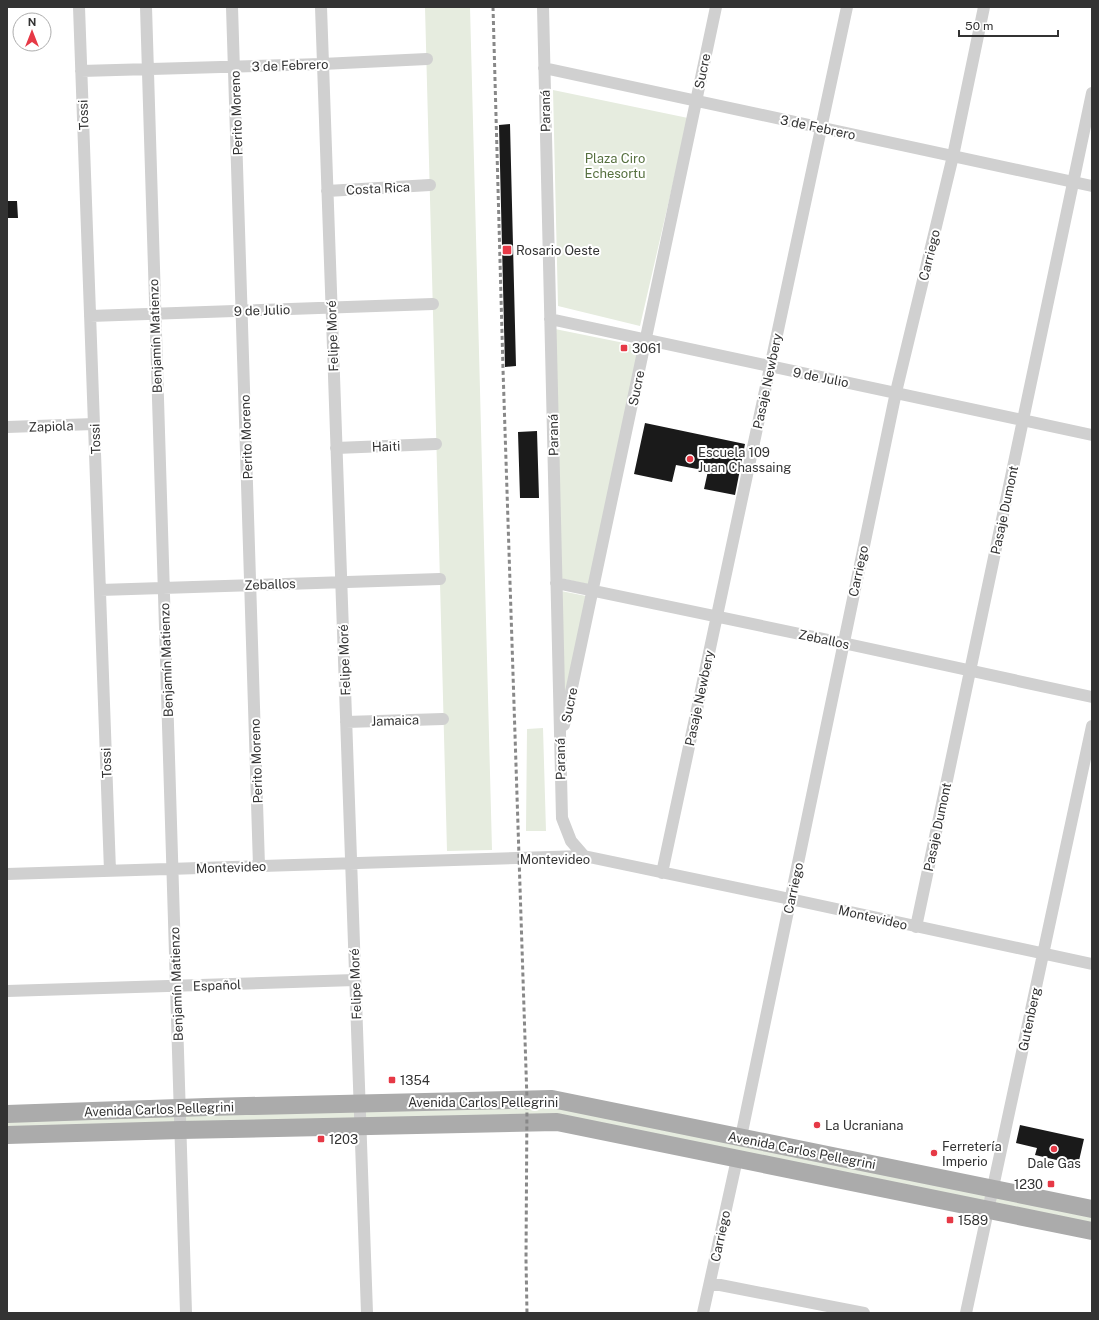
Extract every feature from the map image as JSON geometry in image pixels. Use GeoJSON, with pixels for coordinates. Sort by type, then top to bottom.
{"type":"FeatureCollection","features":[{"type":"Feature","properties":{"kind":"main road","name":"Avenida Carlos Pellegrini"},"geometry":{"type":"LineString","coordinates":[[7,1114],[179,1108],[552,1099],[1092,1209]]}},
{"type":"Feature","properties":{"kind":"main road","name":"Avenida Carlos Pellegrini"},"geometry":{"type":"LineString","coordinates":[[7,1135],[557,1122],[1092,1232]]}},
{"type":"Feature","properties":{"kind":"street","name":"Tossi"},"geometry":{"type":"LineString","coordinates":[[79,7],[110,871]]}},
{"type":"Feature","properties":{"kind":"street","name":"Benjamín Matienzo"},"geometry":{"type":"LineString","coordinates":[[146,7],[186,1313]]}},
{"type":"Feature","properties":{"kind":"street","name":"Perito Moreno"},"geometry":{"type":"LineString","coordinates":[[232,7],[259,866]]}},
{"type":"Feature","properties":{"kind":"street","name":"Felipe Moré"},"geometry":{"type":"LineString","coordinates":[[320,7],[367,1313]]}},
{"type":"Feature","properties":{"kind":"street","name":"Paraná"},"geometry":{"type":"LineString","coordinates":[[543,7],[562,818],[571,841],[584,856]]}},
{"type":"Feature","properties":{"kind":"street","name":"Sucre"},"geometry":{"type":"LineString","coordinates":[[560,745],[716,7]]}},
{"type":"Feature","properties":{"kind":"street","name":"Pasaje Newbery"},"geometry":{"type":"LineString","coordinates":[[662,873],[847,7]]}},
{"type":"Feature","properties":{"kind":"street","name":"Carriego"},"geometry":{"type":"LineString","coordinates":[[741,1137],[896,392],[953,156],[984,7]]}},
{"type":"Feature","properties":{"kind":"street","name":"3 de Febrero"},"geometry":{"type":"LineString","coordinates":[[81,71],[322,64],[427,58]]}},
{"type":"Feature","properties":{"kind":"street","name":"3 de Febrero"},"geometry":{"type":"LineString","coordinates":[[544,68],[1092,186]]}},
{"type":"Feature","properties":{"kind":"street","name":"Pasaje Dumont"},"geometry":{"type":"LineString","coordinates":[[916,927],[1092,93]]}},
{"type":"Feature","properties":{"kind":"street","name":"Costa Rica"},"geometry":{"type":"LineString","coordinates":[[327,190],[430,185]]}},
{"type":"Feature","properties":{"kind":"street","name":"9 de Julio"},"geometry":{"type":"LineString","coordinates":[[90,316],[433,304]]}},
{"type":"Feature","properties":{"kind":"street","name":"9 de Julio"},"geometry":{"type":"LineString","coordinates":[[550,319],[646,341],[896,392],[1092,435]]}},
{"type":"Feature","properties":{"kind":"street","name":"Zapiola"},"geometry":{"type":"LineString","coordinates":[[7,427],[94,424]]}},
{"type":"Feature","properties":{"kind":"street","name":"Haiti"},"geometry":{"type":"LineString","coordinates":[[336,448],[436,444]]}},
{"type":"Feature","properties":{"kind":"street","name":"Zeballos"},"geometry":{"type":"LineString","coordinates":[[100,590],[440,579]]}},
{"type":"Feature","properties":{"kind":"street","name":"Zeballos"},"geometry":{"type":"LineString","coordinates":[[556,583],[1092,697]]}},
{"type":"Feature","properties":{"kind":"street","name":"Jamaica"},"geometry":{"type":"LineString","coordinates":[[346,722],[444,719]]}},
{"type":"Feature","properties":{"kind":"street","name":"Gutenberg"},"geometry":{"type":"LineString","coordinates":[[966,1313],[1092,726]]}},
{"type":"Feature","properties":{"kind":"street","name":"Montevideo"},"geometry":{"type":"LineString","coordinates":[[7,874],[584,856],[1092,964]]}},
{"type":"Feature","properties":{"kind":"street","name":"Español"},"geometry":{"type":"LineString","coordinates":[[7,991],[355,980]]}},
{"type":"Feature","properties":{"kind":"street","name":"Carriego"},"geometry":{"type":"LineString","coordinates":[[703,1313],[737,1159]]}},
{"type":"Feature","properties":{"kind":"street"},"geometry":{"type":"LineString","coordinates":[[710,1283],[864,1313]]}},
{"type":"Feature","properties":{"kind":"green space"},"geometry":{"type":"Polygon","coordinates":[[[425,7],[470,7],[492,850],[447,851],[425,7]]]}},
{"type":"Feature","properties":{"kind":"green space","name":"Plaza Ciro Echesortu"},"geometry":{"type":"Polygon","coordinates":[[[553,90],[688,118],[640,326],[558,306],[553,90]]]}},
{"type":"Feature","properties":{"kind":"green space"},"geometry":{"type":"Polygon","coordinates":[[[555,329],[639,346],[591,585],[560,578],[555,329]]]}},
{"type":"Feature","properties":{"kind":"green space"},"geometry":{"type":"Polygon","coordinates":[[[561,591],[586,596],[563,708],[561,591]]]}},
{"type":"Feature","properties":{"kind":"green space"},"geometry":{"type":"Polygon","coordinates":[[[543,728],[546,831],[526,831],[527,729],[543,728]]]}},
{"type":"Feature","properties":{"kind":"green space"},"geometry":{"type":"Polygon","coordinates":[[[521,1101],[1092,1209],[1092,1231],[557,1122],[7,1135],[7,1114],[521,1101]]]}},
{"type":"Feature","properties":{"kind":"building"},"geometry":{"type":"Polygon","coordinates":[[[510,124],[516,366],[505,367],[499,125],[510,124]]]}},
{"type":"Feature","properties":{"kind":"building"},"geometry":{"type":"Polygon","coordinates":[[[7,201],[17,201],[18,218],[7,218],[7,201]]]}},
{"type":"Feature","properties":{"kind":"building","name":"Escuela 109 Juan Chassaing"},"geometry":{"type":"Polygon","coordinates":[[[645,423],[745,444],[735,495],[704,489],[708,471],[676,465],[672,482],[634,474],[645,423]]]}},
{"type":"Feature","properties":{"kind":"building"},"geometry":{"type":"Polygon","coordinates":[[[537,431],[539,498],[520,498],[518,432],[537,431]]]}},
{"type":"Feature","properties":{"kind":"building"},"geometry":{"type":"Polygon","coordinates":[[[1020,1125],[1084,1139],[1078,1165],[1035,1155],[1037,1148],[1016,1143],[1020,1125]]]}},
{"type":"Feature","properties":{"kind":"railway"},"geometry":{"type":"LineString","coordinates":[[493,7],[503,369],[527,1100],[527,1313]]}},
{"type":"Feature","properties":{"kind":"place","name":"Rosario Oeste"},"geometry":{"type":"Point","coordinates":[507,250]}},
{"type":"Feature","properties":{"kind":"place","name":"3061"},"geometry":{"type":"Point","coordinates":[624,348]}},
{"type":"Feature","properties":{"kind":"place","name":"Escuela 109 Juan Chassaing"},"geometry":{"type":"Point","coordinates":[690,459]}},
{"type":"Feature","properties":{"kind":"place","name":"1354"},"geometry":{"type":"Point","coordinates":[392,1080]}},
{"type":"Feature","properties":{"kind":"place","name":"La Ucraniana"},"geometry":{"type":"Point","coordinates":[817,1125]}},
{"type":"Feature","properties":{"kind":"place","name":"1203"},"geometry":{"type":"Point","coordinates":[321,1139]}},
{"type":"Feature","properties":{"kind":"place","name":"Dale Gas"},"geometry":{"type":"Point","coordinates":[1054,1149]}},
{"type":"Feature","properties":{"kind":"place","name":"Ferretería Imperio"},"geometry":{"type":"Point","coordinates":[934,1153]}},
{"type":"Feature","properties":{"kind":"place","name":"1230"},"geometry":{"type":"Point","coordinates":[1051,1184]}},
{"type":"Feature","properties":{"kind":"place","name":"1589"},"geometry":{"type":"Point","coordinates":[950,1220]}}]}
